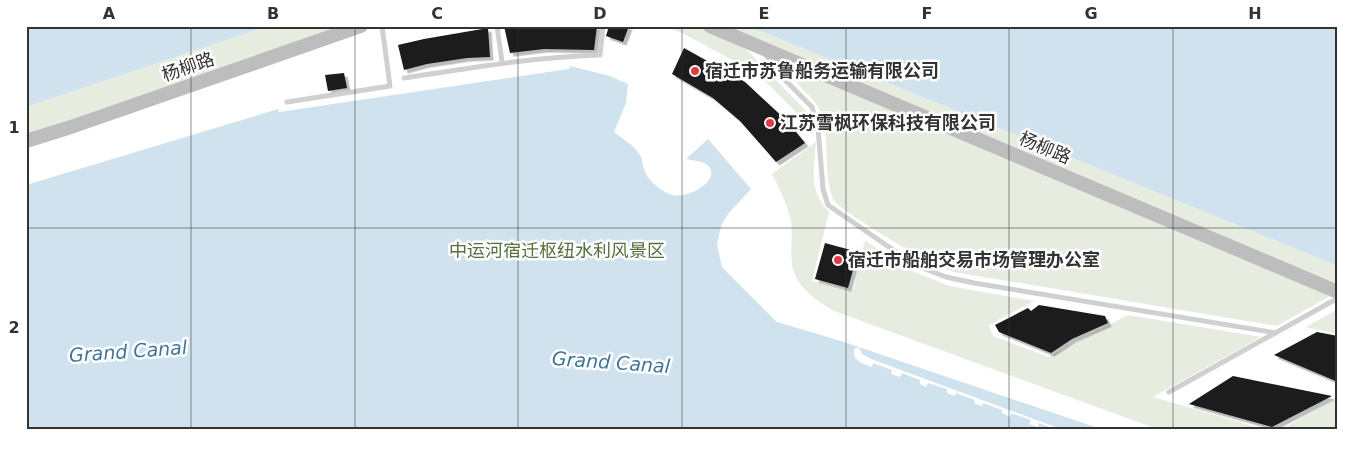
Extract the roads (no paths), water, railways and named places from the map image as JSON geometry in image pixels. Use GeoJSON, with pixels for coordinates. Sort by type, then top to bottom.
{"type":"FeatureCollection","features":[{"type":"Feature","properties":{"kind":"street","name":"杨柳路"},"geometry":{"type":"LineString","coordinates":[[26,141],[72,127],[361,26]]}},
{"type":"Feature","properties":{"kind":"street","name":"杨柳路"},"geometry":{"type":"LineString","coordinates":[[710,26],[1338,292]]}},
{"type":"Feature","properties":{"kind":"lane"},"geometry":{"type":"LineString","coordinates":[[287,102],[390,86],[382,26]]}},
{"type":"Feature","properties":{"kind":"lane"},"geometry":{"type":"LineString","coordinates":[[498,26],[502,62]]}},
{"type":"Feature","properties":{"kind":"lane"},"geometry":{"type":"LineString","coordinates":[[404,78],[502,62],[600,55],[603,26]]}},
{"type":"Feature","properties":{"kind":"lane"},"geometry":{"type":"LineString","coordinates":[[763,48],[772,67],[812,107],[818,128],[823,189],[828,205],[915,265],[946,277],[974,283],[1276,332]]}},
{"type":"Feature","properties":{"kind":"lane"},"geometry":{"type":"LineString","coordinates":[[1169,392],[1338,298]]}},
{"type":"Feature","properties":{"kind":"water"},"geometry":{"type":"Polygon","coordinates":[[[26,26],[268,26],[26,107],[26,26]]]}},
{"type":"Feature","properties":{"kind":"water"},"geometry":{"type":"Polygon","coordinates":[[[748,26],[1338,26],[1338,266],[748,26]]]}},
{"type":"Feature","properties":{"kind":"water","name":"中运河宿迁枢纽水利风景区"},"geometry":{"type":"Polygon","coordinates":[[[570,66],[610,76],[628,84],[626,103],[614,132],[638,151],[645,173],[660,189],[676,195],[685,194],[695,191],[709,180],[711,173],[709,167],[702,162],[686,159],[708,139],[751,189],[728,214],[721,226],[717,245],[722,267],[777,322],[841,341],[1101,429],[26,429],[26,185],[278,109],[279,112],[569,69],[570,66]]]}},
{"type":"Feature","properties":{"kind":"place","name":"宿迁市苏鲁船务运输有限公司"},"geometry":{"type":"Point","coordinates":[695,71]}},
{"type":"Feature","properties":{"kind":"place","name":"江苏雪枫环保科技有限公司"},"geometry":{"type":"Point","coordinates":[770,123]}},
{"type":"Feature","properties":{"kind":"place","name":"宿迁市船舶交易市场管理办公室"},"geometry":{"type":"Point","coordinates":[838,260]}},
{"type":"Feature","properties":{"kind":"water label","name":"Grand Canal"},"geometry":{"type":"Point","coordinates":[128,351]}},
{"type":"Feature","properties":{"kind":"water label","name":"Grand Canal"},"geometry":{"type":"Point","coordinates":[611,362]}}]}
